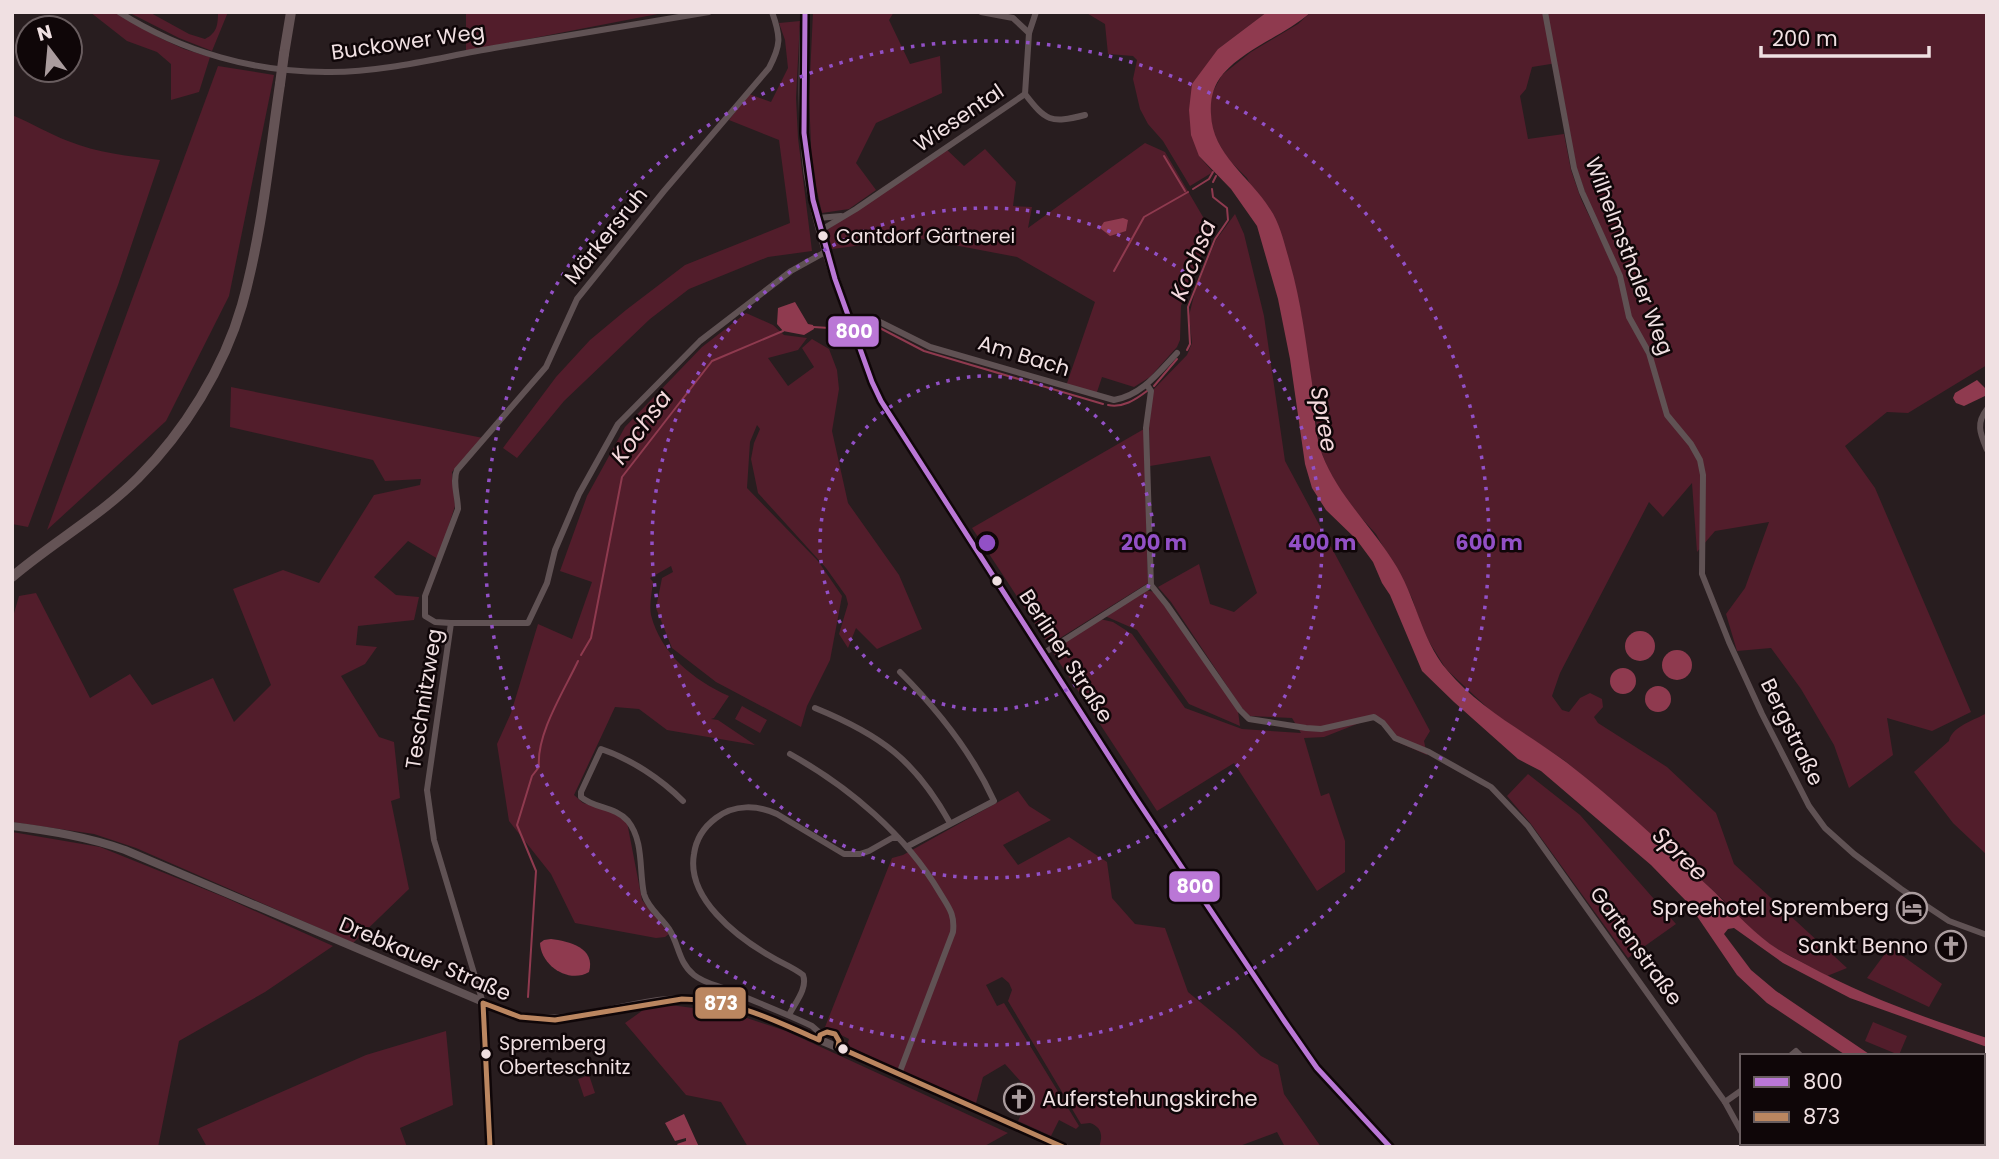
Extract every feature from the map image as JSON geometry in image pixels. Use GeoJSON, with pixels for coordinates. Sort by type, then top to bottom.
{"type":"FeatureCollection","features":[{"type":"Feature","properties":{"kind":"main road"},"geometry":{"type":"LineString","coordinates":[[12,577],[111,503],[153,461],[184,422],[222,355],[241,308],[254,256],[291,12]]}},
{"type":"Feature","properties":{"kind":"main road","name":"Berliner Straße"},"geometry":{"type":"LineString","coordinates":[[805,12],[803,121],[809,176],[827,251],[881,401],[1135,797],[1290,1029],[1317,1068],[1390,1147]]}},
{"type":"Feature","properties":{"kind":"street","name":"Buckower Weg"},"geometry":{"type":"LineString","coordinates":[[119,12],[160,35],[202,52],[273,69],[330,72],[393,65],[709,12]]}},
{"type":"Feature","properties":{"kind":"street","name":"Märkersruh"},"geometry":{"type":"LineString","coordinates":[[451,623],[430,621],[425,616],[424,608],[425,596],[458,509],[454,477],[457,470],[547,367],[577,299],[664,191],[769,68],[778,51],[780,40],[772,12]]}},
{"type":"Feature","properties":{"kind":"street"},"geometry":{"type":"LineString","coordinates":[[982,12],[1013,18],[1029,33]]}},
{"type":"Feature","properties":{"kind":"street","name":"Wiesental"},"geometry":{"type":"LineString","coordinates":[[821,230],[1025,94],[1029,33],[1036,12]]}},
{"type":"Feature","properties":{"kind":"street","name":"Wilhelmsthaler Weg"},"geometry":{"type":"LineString","coordinates":[[1545,12],[1574,168],[1582,192],[1620,276],[1629,317],[1649,353],[1667,415],[1691,444],[1700,460]]}},
{"type":"Feature","properties":{"kind":"street"},"geometry":{"type":"LineString","coordinates":[[1025,94],[1042,116],[1051,119],[1085,116]]}},
{"type":"Feature","properties":{"kind":"street","name":"Wiesental"},"geometry":{"type":"LineString","coordinates":[[818,218],[843,215]]}},
{"type":"Feature","properties":{"kind":"street","name":"Teschnitzweg"},"geometry":{"type":"LineString","coordinates":[[490,1147],[482,1003],[434,839],[428,806],[427,790],[451,623],[528,623],[547,583],[555,550],[579,494],[618,424],[700,341],[791,271],[827,251]]}},
{"type":"Feature","properties":{"kind":"street","name":"Am Bach"},"geometry":{"type":"LineString","coordinates":[[849,318],[880,322],[930,347],[1108,399],[1127,397],[1147,385],[1177,353]]}},
{"type":"Feature","properties":{"kind":"street"},"geometry":{"type":"LineString","coordinates":[[1044,653],[1151,585],[1146,428],[1151,391],[1147,385]]}},
{"type":"Feature","properties":{"kind":"street"},"geometry":{"type":"LineString","coordinates":[[1987,410],[1982,416],[1979,429],[1987,450]]}},
{"type":"Feature","properties":{"kind":"street","name":"Bergstraße"},"geometry":{"type":"LineString","coordinates":[[1700,460],[1703,475],[1702,574],[1762,715],[1809,806],[1825,828],[1854,854],[1901,889],[1950,921],[1987,935]]}},
{"type":"Feature","properties":{"kind":"street","name":"Gartenstraße"},"geometry":{"type":"LineString","coordinates":[[1151,585],[1249,719],[1321,729],[1374,717],[1383,723],[1395,738],[1429,752],[1491,787],[1528,825],[1726,1102],[1740,1129]]}},
{"type":"Feature","properties":{"kind":"street"},"geometry":{"type":"LineString","coordinates":[[900,671],[934,708],[958,741],[994,802],[908,846]]}},
{"type":"Feature","properties":{"kind":"street"},"geometry":{"type":"LineString","coordinates":[[815,708],[846,722],[895,751],[931,791],[950,823]]}},
{"type":"Feature","properties":{"kind":"street"},"geometry":{"type":"LineString","coordinates":[[683,801],[669,787],[639,767],[601,749],[581,792],[585,801],[613,809],[634,829],[648,903],[670,930],[684,965],[703,982],[817,1028],[819,1040]]}},
{"type":"Feature","properties":{"kind":"street"},"geometry":{"type":"LineString","coordinates":[[790,754],[845,792],[908,846],[953,915],[953,933],[946,954],[899,1074]]}},
{"type":"Feature","properties":{"kind":"street"},"geometry":{"type":"LineString","coordinates":[[789,1015],[806,980],[803,975],[748,941],[722,918],[705,898],[696,883],[693,864],[696,844],[703,831],[721,814],[747,807],[777,814],[844,854],[860,854],[892,838],[898,838]]}},
{"type":"Feature","properties":{"kind":"street","name":"Drebkauer Straße"},"geometry":{"type":"LineString","coordinates":[[12,825],[68,834],[125,850],[514,1016],[551,1020],[581,1017],[681,999],[702,999],[729,1004],[899,1074],[1064,1147]]}},
{"type":"Feature","properties":{"kind":"street"},"geometry":{"type":"LineString","coordinates":[[1726,1102],[1740,1092]]}},
{"type":"Feature","properties":{"kind":"shaded area"},"geometry":{"type":"Polygon","coordinates":[[[90,12],[115,12],[158,37],[210,57],[199,92],[171,100],[171,64],[157,52],[127,41],[90,12]]]}},
{"type":"Feature","properties":{"kind":"shaded area"},"geometry":{"type":"Polygon","coordinates":[[[128,12],[149,12],[189,34],[205,39],[216,28],[218,12],[228,12],[212,51],[179,38],[128,12]]]}},
{"type":"Feature","properties":{"kind":"shaded area"},"geometry":{"type":"Polygon","coordinates":[[[466,12],[668,12],[466,51],[466,12]]]}},
{"type":"Feature","properties":{"kind":"shaded area"},"geometry":{"type":"Polygon","coordinates":[[[813,12],[894,12],[889,20],[910,64],[940,56],[942,93],[876,123],[856,163],[876,190],[849,209],[822,213],[812,169],[809,97],[813,12]]]}},
{"type":"Feature","properties":{"kind":"shaded area"},"geometry":{"type":"Polygon","coordinates":[[[1085,12],[1267,12],[1218,49],[1199,156],[1213,172],[1190,186],[1140,109],[1133,79],[1137,60],[1133,56],[1108,54],[1105,24],[1085,12]]]}},
{"type":"Feature","properties":{"kind":"shaded area"},"geometry":{"type":"Polygon","coordinates":[[[1267,12],[1311,12],[1243,56],[1223,74],[1212,98],[1213,128],[1225,153],[1270,209],[1282,235],[1300,307],[1322,454],[1337,483],[1401,574],[1430,644],[1447,670],[1473,697],[1566,762],[1602,791],[1770,944],[1873,996],[1987,1038],[1987,1047],[1850,998],[1783,963],[1734,928],[1728,929],[1724,934],[1751,970],[1776,991],[1869,1054],[1844,1054],[1767,1003],[1737,975],[1688,903],[1651,865],[1541,771],[1518,759],[1422,671],[1373,562],[1356,539],[1326,510],[1312,488],[1305,464],[1290,359],[1278,299],[1257,226],[1231,189],[1199,156],[1191,135],[1189,110],[1192,84],[1218,49],[1267,12]]]}},
{"type":"Feature","properties":{"kind":"shaded area"},"geometry":{"type":"Polygon","coordinates":[[[1311,12],[1987,12],[1987,365],[1908,413],[1887,412],[1845,446],[1875,488],[1971,712],[1932,731],[1887,718],[1893,755],[1849,788],[1834,745],[1801,689],[1771,648],[1737,651],[1726,614],[1745,588],[1769,522],[1715,531],[1697,552],[1692,483],[1663,517],[1649,502],[1560,673],[1552,696],[1562,710],[1569,712],[1580,698],[1590,693],[1602,699],[1603,707],[1594,717],[1598,723],[1667,767],[1716,813],[1734,864],[1847,968],[1827,976],[1772,946],[1565,761],[1493,713],[1446,669],[1423,632],[1412,598],[1376,534],[1345,500],[1320,449],[1301,313],[1290,263],[1247,178],[1227,158],[1211,129],[1210,97],[1222,75],[1251,52],[1298,24],[1311,12]],[[1557,63],[1532,67],[1526,89],[1520,96],[1528,139],[1564,134],[1571,170],[1581,199],[1605,249],[1576,166],[1557,63]]]}},
{"type":"Feature","properties":{"kind":"shaded area"},"geometry":{"type":"Polygon","coordinates":[[[800,21],[796,98],[798,138],[812,251],[768,257],[689,289],[650,319],[564,401],[517,458],[503,448],[556,377],[590,340],[685,265],[790,223],[779,140],[729,120],[749,94],[771,102],[788,68],[785,40],[779,23],[800,21]]]}},
{"type":"Feature","properties":{"kind":"shaded area"},"geometry":{"type":"Polygon","coordinates":[[[218,66],[274,75],[229,296],[166,421],[47,530],[218,66]]]}},
{"type":"Feature","properties":{"kind":"shaded area"},"geometry":{"type":"Polygon","coordinates":[[[12,115],[79,145],[113,154],[160,160],[118,285],[28,527],[12,524],[12,115]]]}},
{"type":"Feature","properties":{"kind":"shaded area"},"geometry":{"type":"Polygon","coordinates":[[[1145,143],[1165,152],[1206,222],[1208,238],[1181,306],[1180,340],[1177,347],[1150,377],[1134,387],[1102,377],[1096,395],[1066,386],[1095,302],[1017,257],[917,238],[832,249],[827,230],[945,148],[964,166],[985,149],[1016,182],[1013,206],[1032,207],[1028,228],[1145,143]]]}},
{"type":"Feature","properties":{"kind":"shaded area"},"geometry":{"type":"Polygon","coordinates":[[[1235,214],[1244,234],[1264,316],[1285,461],[1430,731],[1424,741],[1427,755],[1393,740],[1382,723],[1372,718],[1324,737],[1304,738],[1321,796],[1329,793],[1345,841],[1345,872],[1317,891],[1234,763],[1157,811],[1052,651],[1100,619],[1113,622],[1132,634],[1185,708],[1242,729],[1301,733],[1292,718],[1250,716],[1241,707],[1171,602],[1158,587],[1199,564],[1210,604],[1234,612],[1257,593],[1210,456],[1150,466],[1149,426],[1153,390],[1187,355],[1192,343],[1189,316],[1195,291],[1216,240],[1235,214]]]}},
{"type":"Feature","properties":{"kind":"shaded area"},"geometry":{"type":"Polygon","coordinates":[[[1123,218],[1128,220],[1126,231],[1110,236],[1100,228],[1104,222],[1123,218]]]}},
{"type":"Feature","properties":{"kind":"shaded area"},"geometry":{"type":"Polygon","coordinates":[[[795,302],[808,324],[813,325],[814,329],[804,335],[783,331],[777,324],[778,308],[795,302]]]}},
{"type":"Feature","properties":{"kind":"shaded area"},"geometry":{"type":"Polygon","coordinates":[[[746,313],[773,325],[784,335],[807,338],[798,350],[768,358],[788,386],[814,367],[802,348],[812,339],[829,349],[837,370],[839,389],[832,431],[848,503],[899,575],[922,629],[877,649],[856,628],[848,648],[839,634],[848,604],[846,596],[826,568],[758,493],[751,459],[760,429],[757,425],[750,442],[747,488],[818,561],[842,596],[830,660],[807,706],[801,727],[716,682],[672,648],[656,608],[662,578],[673,572],[671,566],[650,578],[653,582],[651,615],[662,642],[691,674],[729,696],[711,719],[718,720],[755,745],[667,730],[639,709],[615,707],[574,795],[583,803],[614,811],[627,822],[642,900],[669,934],[656,938],[575,923],[551,874],[509,821],[497,744],[511,713],[538,624],[572,639],[592,582],[560,571],[587,496],[625,427],[702,347],[746,313]]]}},
{"type":"Feature","properties":{"kind":"shaded area"},"geometry":{"type":"Polygon","coordinates":[[[1977,380],[1987,390],[1985,396],[1964,406],[1956,403],[1953,398],[1955,393],[1977,380]]]}},
{"type":"Feature","properties":{"kind":"shaded area"},"geometry":{"type":"Polygon","coordinates":[[[231,387],[483,438],[452,472],[455,506],[438,559],[408,541],[374,577],[396,595],[419,597],[414,620],[358,626],[356,645],[377,647],[365,664],[341,676],[379,737],[394,742],[400,798],[391,801],[409,889],[353,943],[136,848],[94,834],[12,822],[12,620],[19,596],[36,593],[90,698],[130,674],[152,705],[213,678],[234,722],[271,685],[233,589],[283,570],[319,583],[374,495],[420,485],[421,479],[385,481],[373,460],[230,427],[231,387]]]}},
{"type":"Feature","properties":{"kind":"shaded area"},"geometry":{"type":"Polygon","coordinates":[[[1144,429],[1148,583],[1049,645],[972,528],[1144,429]]]}},
{"type":"Feature","properties":{"kind":"shaded area"},"geometry":{"type":"Polygon","coordinates":[[[1146,590],[1154,592],[1165,605],[1238,711],[1240,726],[1189,704],[1137,630],[1105,616],[1146,590]]]}},
{"type":"Feature","properties":{"kind":"shaded area"},"geometry":{"type":"Polygon","coordinates":[[[1640,631],[1651,635],[1655,646],[1651,657],[1640,661],[1629,657],[1625,646],[1629,635],[1640,631]]]}},
{"type":"Feature","properties":{"kind":"shaded area"},"geometry":{"type":"Polygon","coordinates":[[[1677,650],[1683,651],[1691,659],[1691,671],[1683,679],[1677,680],[1671,679],[1663,671],[1662,665],[1663,659],[1671,651],[1677,650]]]}},
{"type":"Feature","properties":{"kind":"shaded area"},"geometry":{"type":"Polygon","coordinates":[[[1623,668],[1632,672],[1636,681],[1632,690],[1623,694],[1614,690],[1610,681],[1614,672],[1623,668]]]}},
{"type":"Feature","properties":{"kind":"shaded area"},"geometry":{"type":"Polygon","coordinates":[[[1658,686],[1667,690],[1671,699],[1667,708],[1658,712],[1649,708],[1645,699],[1649,690],[1658,686]]]}},
{"type":"Feature","properties":{"kind":"shaded area"},"geometry":{"type":"Polygon","coordinates":[[[742,706],[767,720],[760,733],[735,719],[742,706]]]}},
{"type":"Feature","properties":{"kind":"shaded area"},"geometry":{"type":"Polygon","coordinates":[[[1987,713],[1987,855],[1953,823],[1914,772],[1949,741],[1959,727],[1987,713]]]}},
{"type":"Feature","properties":{"kind":"shaded area"},"geometry":{"type":"Polygon","coordinates":[[[1528,774],[1580,815],[1676,924],[1628,958],[1531,824],[1507,796],[1528,774]]]}},
{"type":"Feature","properties":{"kind":"shaded area"},"geometry":{"type":"Polygon","coordinates":[[[1018,791],[1029,806],[1051,820],[1003,845],[1018,865],[1069,837],[1107,862],[1112,898],[1135,924],[1165,928],[1188,992],[1261,1056],[1278,1065],[1284,1094],[1321,1147],[1285,1147],[1277,1132],[1237,1147],[1099,1147],[1099,1129],[1090,1123],[1081,1124],[1008,1001],[1012,990],[1002,977],[986,985],[997,1006],[1004,1003],[1079,1126],[1076,1129],[1059,1120],[1051,1136],[1018,1121],[1031,1093],[1005,1064],[983,1077],[975,1107],[847,1045],[849,1039],[825,1027],[892,858],[903,855],[1018,791]]]}},
{"type":"Feature","properties":{"kind":"shaded area"},"geometry":{"type":"Polygon","coordinates":[[[12,832],[100,847],[224,897],[333,946],[265,992],[179,1041],[158,1147],[12,1147],[12,832]]]}},
{"type":"Feature","properties":{"kind":"shaded area"},"geometry":{"type":"Polygon","coordinates":[[[551,939],[573,944],[585,952],[589,957],[589,972],[573,976],[557,971],[545,959],[540,943],[551,939]]]}},
{"type":"Feature","properties":{"kind":"shaded area"},"geometry":{"type":"Polygon","coordinates":[[[1890,947],[1942,984],[1929,1007],[1867,978],[1890,947]]]}},
{"type":"Feature","properties":{"kind":"shaded area"},"geometry":{"type":"Polygon","coordinates":[[[670,1005],[732,1013],[786,1031],[1008,1133],[983,1147],[748,1147],[721,1102],[686,1095],[625,1023],[646,1008],[670,1005]]]}},
{"type":"Feature","properties":{"kind":"shaded area"},"geometry":{"type":"Polygon","coordinates":[[[1873,1022],[1907,1036],[1899,1054],[1865,1041],[1873,1022]]]}},
{"type":"Feature","properties":{"kind":"shaded area"},"geometry":{"type":"Polygon","coordinates":[[[446,1031],[453,1105],[400,1128],[407,1147],[207,1147],[197,1129],[366,1055],[446,1031]]]}},
{"type":"Feature","properties":{"kind":"shaded area"},"geometry":{"type":"Polygon","coordinates":[[[589,1075],[595,1093],[584,1097],[578,1079],[589,1075]]]}},
{"type":"Feature","properties":{"kind":"shaded area"},"geometry":{"type":"Polygon","coordinates":[[[684,1114],[699,1147],[679,1147],[677,1144],[686,1141],[686,1138],[675,1141],[665,1123],[684,1114]]]}},
{"type":"Feature","properties":{"kind":"waterway"},"geometry":{"type":"LineString","coordinates":[[1164,156],[1185,191]]}},
{"type":"Feature","properties":{"kind":"waterway"},"geometry":{"type":"LineString","coordinates":[[1193,189],[1209,179],[1213,172]]}},
{"type":"Feature","properties":{"kind":"waterway","name":"Kochsa"},"geometry":{"type":"LineString","coordinates":[[1213,182],[1216,176]]}},
{"type":"Feature","properties":{"kind":"waterway","name":"Kochsa"},"geometry":{"type":"LineString","coordinates":[[1187,350],[1190,344],[1188,307],[1215,239],[1228,220],[1227,208],[1213,197],[1212,189]]}},
{"type":"Feature","properties":{"kind":"waterway"},"geometry":{"type":"LineString","coordinates":[[1114,271],[1144,217],[1188,192]]}},
{"type":"Feature","properties":{"kind":"waterway","name":"Kochsa"},"geometry":{"type":"LineString","coordinates":[[860,325],[876,326],[924,351],[1103,404]]}},
{"type":"Feature","properties":{"kind":"waterway","name":"Kochsa"},"geometry":{"type":"LineString","coordinates":[[813,327],[846,329]]}},
{"type":"Feature","properties":{"kind":"waterway","name":"Kochsa"},"geometry":{"type":"LineString","coordinates":[[581,655],[591,638],[622,477],[712,361],[783,331]]}},
{"type":"Feature","properties":{"kind":"waterway","name":"Kochsa"},"geometry":{"type":"LineString","coordinates":[[1154,386],[1177,359]]}},
{"type":"Feature","properties":{"kind":"waterway","name":"Kochsa"},"geometry":{"type":"LineString","coordinates":[[1108,405],[1124,404],[1147,391]]}},
{"type":"Feature","properties":{"kind":"waterway","name":"Kochsa"},"geometry":{"type":"LineString","coordinates":[[528,997],[536,871],[517,825],[532,776],[539,767],[539,754],[546,727],[578,661]]}},
{"type":"Feature","properties":{"kind":"transit line","name":"800"},"geometry":{"type":"LineString","coordinates":[[805,12],[804,133],[813,200],[835,279],[881,401],[1135,797],[1285,1022],[1317,1068],[1390,1147]]}},
{"type":"Feature","properties":{"kind":"transit line","name":"873"},"geometry":{"type":"LineString","coordinates":[[490,1147],[483,1003],[520,1017],[555,1020],[682,999],[735,1007],[769,1018],[819,1040],[820,1035],[827,1032],[835,1034],[839,1041],[838,1047],[1063,1147]]}},
{"type":"Feature","properties":{"kind":"place","name":"Cantdorf Gärtnerei"},"geometry":{"type":"Point","coordinates":[823,236]}},
{"type":"Feature","properties":{"kind":"place","name":"Spreehotel Spremberg"},"geometry":{"type":"Point","coordinates":[1912,908]}},
{"type":"Feature","properties":{"kind":"place","name":"Sankt Benno"},"geometry":{"type":"Point","coordinates":[1951,946]}},
{"type":"Feature","properties":{"kind":"place","name":"Spremberg Oberteschnitz"},"geometry":{"type":"Point","coordinates":[486,1054]}},
{"type":"Feature","properties":{"kind":"place","name":"Auferstehungskirche"},"geometry":{"type":"Point","coordinates":[1019,1099]}},
{"type":"Feature","properties":{"kind":"water label","name":"Spree"},"geometry":{"type":"Point","coordinates":[1324,419]}},
{"type":"Feature","properties":{"kind":"water label","name":"Spree"},"geometry":{"type":"Point","coordinates":[1680,854]}}]}
